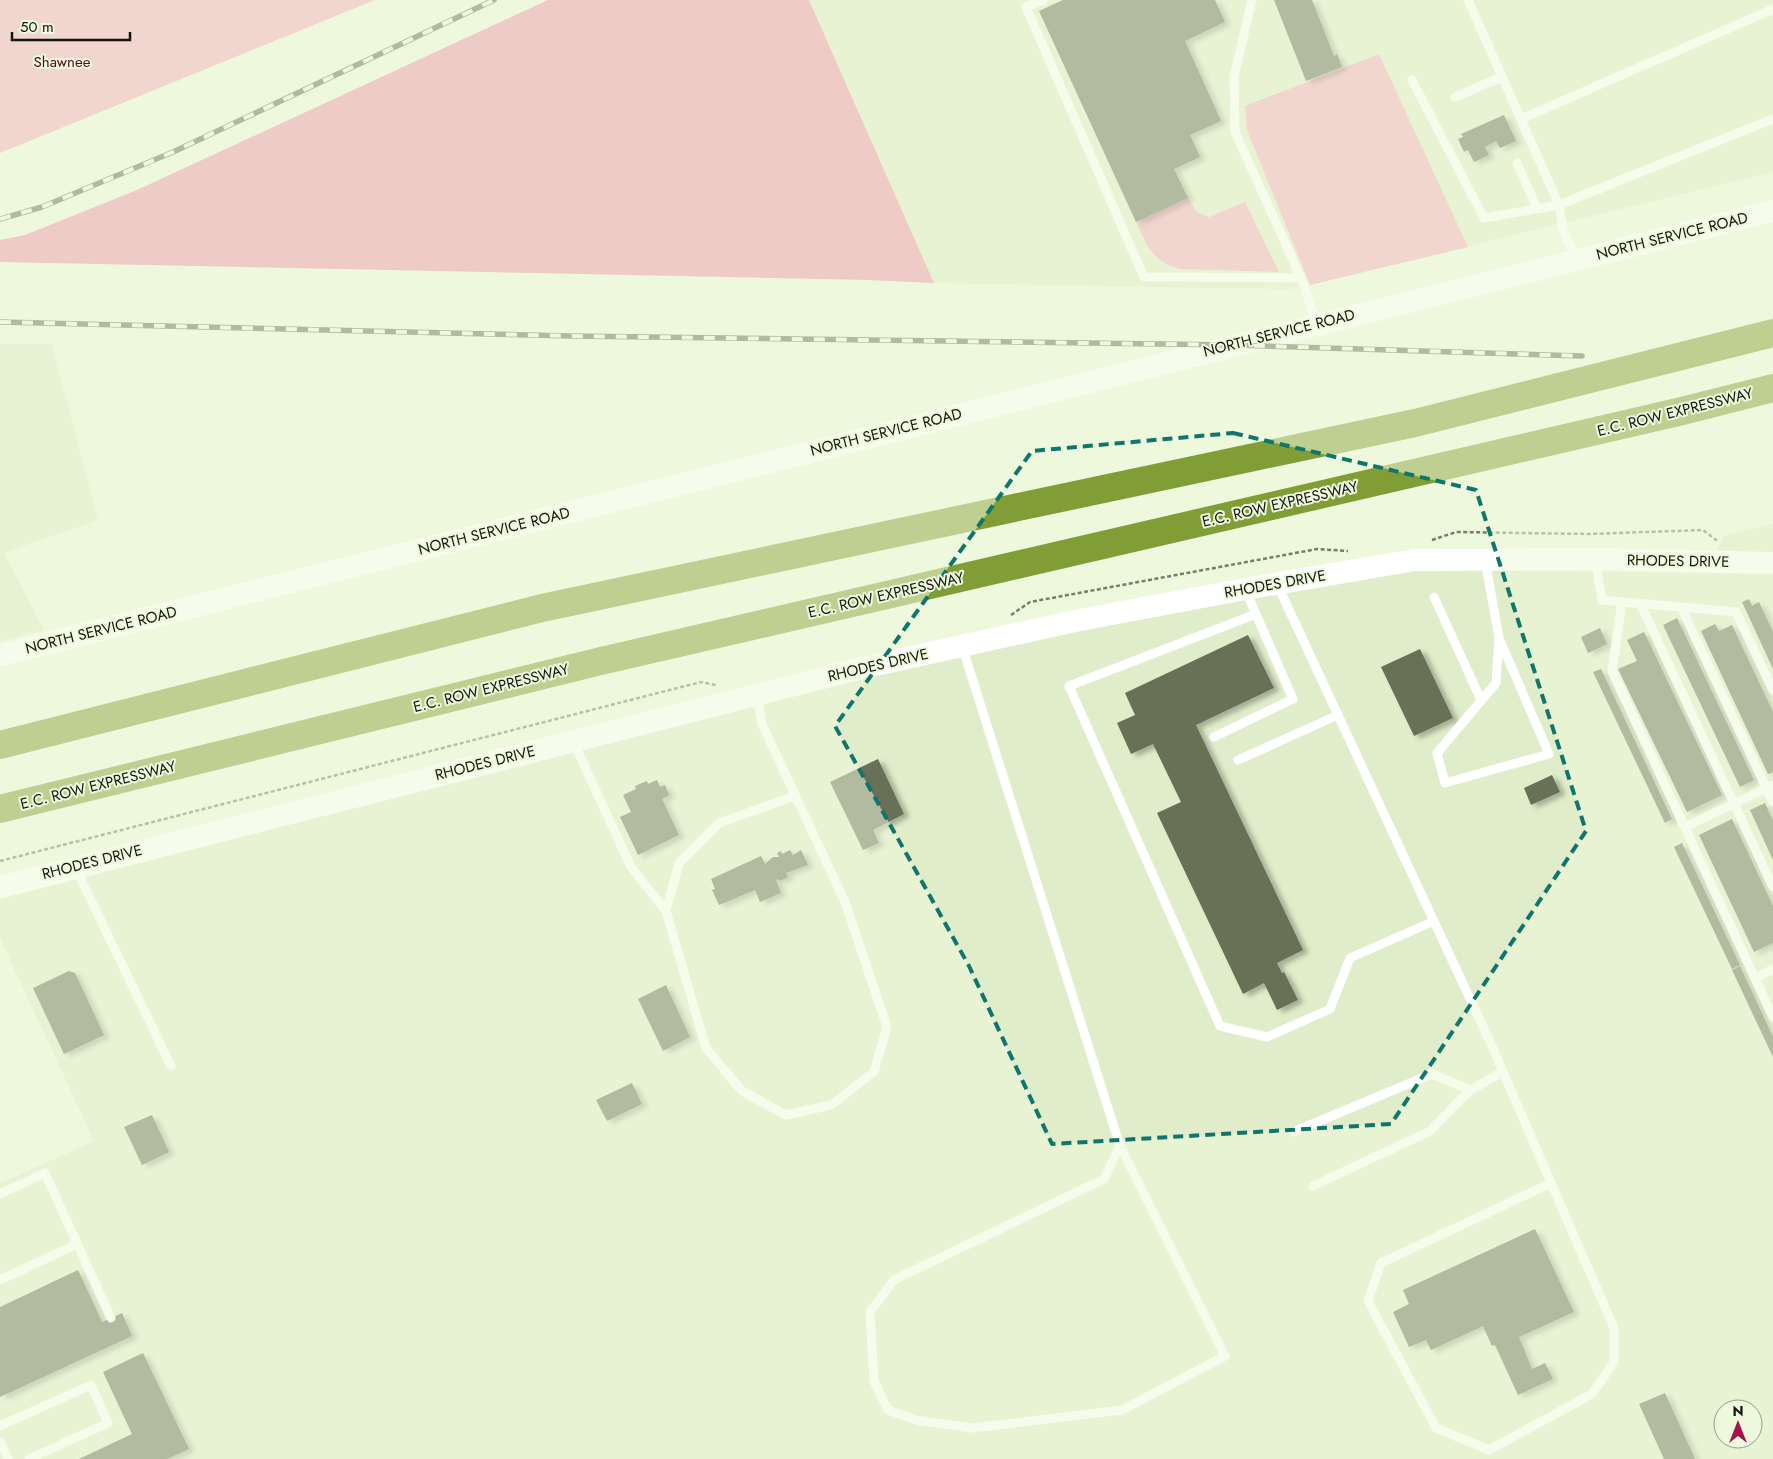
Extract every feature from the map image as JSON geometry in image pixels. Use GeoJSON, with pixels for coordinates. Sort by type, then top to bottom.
{"type":"FeatureCollection","features":[{"type":"Feature","properties":{"kind":"highway"},"geometry":{"type":"LineString","coordinates":[[0,745],[542,608],[1415,423],[1773,333]]}},
{"type":"Feature","properties":{"kind":"highway","name":"E.C. ROW EXPRESSWAY"},"geometry":{"type":"LineString","coordinates":[[0,809],[601,661],[1678,412],[1773,388]]}},
{"type":"Feature","properties":{"kind":"street","name":"NORTH SERVICE ROAD"},"geometry":{"type":"LineString","coordinates":[[0,655],[1773,211]]}},
{"type":"Feature","properties":{"kind":"street","name":"RHODES DRIVE"},"geometry":{"type":"LineString","coordinates":[[0,887],[757,694],[1075,621],[1245,589],[1415,560],[1596,559],[1773,563]]}},
{"type":"Feature","properties":{"kind":"lane"},"geometry":{"type":"LineString","coordinates":[[1044,0],[1026,7],[1144,276],[1301,278]]}},
{"type":"Feature","properties":{"kind":"lane"},"geometry":{"type":"LineString","coordinates":[[1252,0],[1234,77],[1235,132],[1301,278],[1317,324]]}},
{"type":"Feature","properties":{"kind":"lane"},"geometry":{"type":"LineString","coordinates":[[1468,0],[1559,205],[1563,230],[1576,259]]}},
{"type":"Feature","properties":{"kind":"lane"},"geometry":{"type":"LineString","coordinates":[[1521,119],[1773,9]]}},
{"type":"Feature","properties":{"kind":"lane"},"geometry":{"type":"LineString","coordinates":[[1455,97],[1502,77]]}},
{"type":"Feature","properties":{"kind":"lane"},"geometry":{"type":"LineString","coordinates":[[1412,80],[1484,218],[1559,205],[1773,119]]}},
{"type":"Feature","properties":{"kind":"lane"},"geometry":{"type":"LineString","coordinates":[[1517,162],[1537,208]]}},
{"type":"Feature","properties":{"kind":"lane"},"geometry":{"type":"LineString","coordinates":[[1596,559],[1602,600],[1736,612],[1773,690]]}},
{"type":"Feature","properties":{"kind":"lane"},"geometry":{"type":"LineString","coordinates":[[1485,560],[1499,638],[1549,754],[1445,783],[1437,753],[1496,682],[1499,638]]}},
{"type":"Feature","properties":{"kind":"lane"},"geometry":{"type":"LineString","coordinates":[[1277,584],[1504,1072],[1614,1328],[1614,1362],[1592,1394],[1489,1450],[1436,1428],[1368,1301],[1381,1263],[1551,1183]]}},
{"type":"Feature","properties":{"kind":"lane"},"geometry":{"type":"LineString","coordinates":[[1214,737],[1293,699],[1245,589]]}},
{"type":"Feature","properties":{"kind":"lane"},"geometry":{"type":"LineString","coordinates":[[1434,597],[1481,700]]}},
{"type":"Feature","properties":{"kind":"lane"},"geometry":{"type":"LineString","coordinates":[[1622,602],[1612,671],[1773,1017]]}},
{"type":"Feature","properties":{"kind":"lane"},"geometry":{"type":"LineString","coordinates":[[1640,603],[1773,887]]}},
{"type":"Feature","properties":{"kind":"lane"},"geometry":{"type":"LineString","coordinates":[[1681,607],[1770,786],[1773,802]]}},
{"type":"Feature","properties":{"kind":"lane"},"geometry":{"type":"LineString","coordinates":[[1256,614],[1069,686],[1220,1026],[1266,1037],[1330,1009],[1350,958],[1434,921]]}},
{"type":"Feature","properties":{"kind":"lane"},"geometry":{"type":"LineString","coordinates":[[962,646],[1120,1146],[1225,1356],[1122,1410],[972,1428],[916,1420],[888,1410],[874,1380],[870,1312],[894,1280],[1104,1179],[1120,1146]]}},
{"type":"Feature","properties":{"kind":"lane"},"geometry":{"type":"LineString","coordinates":[[573,741],[631,867],[666,910],[706,1048],[742,1091],[786,1115],[831,1105],[874,1072],[887,1027],[845,902],[762,724],[757,694]]}},
{"type":"Feature","properties":{"kind":"lane"},"geometry":{"type":"LineString","coordinates":[[1238,760],[1338,715]]}},
{"type":"Feature","properties":{"kind":"lane"},"geometry":{"type":"LineString","coordinates":[[1685,827],[1770,786]]}},
{"type":"Feature","properties":{"kind":"lane"},"geometry":{"type":"LineString","coordinates":[[666,910],[678,863],[719,823],[795,796]]}},
{"type":"Feature","properties":{"kind":"lane"},"geometry":{"type":"LineString","coordinates":[[75,867],[171,1066]]}},
{"type":"Feature","properties":{"kind":"lane"},"geometry":{"type":"LineString","coordinates":[[1755,978],[1773,969]]}},
{"type":"Feature","properties":{"kind":"lane"},"geometry":{"type":"LineString","coordinates":[[1313,1186],[1430,1132],[1470,1090],[1504,1072]]}},
{"type":"Feature","properties":{"kind":"lane"},"geometry":{"type":"LineString","coordinates":[[1293,1132],[1432,1074],[1470,1090]]}},
{"type":"Feature","properties":{"kind":"lane"},"geometry":{"type":"LineString","coordinates":[[0,1194],[45,1173],[111,1318]]}},
{"type":"Feature","properties":{"kind":"lane"},"geometry":{"type":"LineString","coordinates":[[0,1280],[77,1244]]}},
{"type":"Feature","properties":{"kind":"lane"},"geometry":{"type":"LineString","coordinates":[[0,1426],[91,1385],[108,1423],[28,1459]]}},
{"type":"Feature","properties":{"kind":"lane"},"geometry":{"type":"LineString","coordinates":[[0,1442],[8,1459]]}},
{"type":"Feature","properties":{"kind":"path"},"geometry":{"type":"LineString","coordinates":[[0,861],[701,682],[723,687]]}},
{"type":"Feature","properties":{"kind":"highlighted area"},"geometry":{"type":"Polygon","coordinates":[[[1233,433],[1476,490],[1586,831],[1391,1124],[1052,1144],[969,966],[835,726],[1032,451],[1233,433]]]}},
{"type":"Feature","properties":{"kind":"shaded area"},"geometry":{"type":"Polygon","coordinates":[[[548,0],[809,0],[934,283],[0,262],[0,240],[25,235],[137,190],[548,0]]]}},
{"type":"Feature","properties":{"kind":"shaded area"},"geometry":{"type":"Polygon","coordinates":[[[809,0],[1773,0],[1773,172],[1291,289],[934,283],[809,0]]]}},
{"type":"Feature","properties":{"kind":"shaded area"},"geometry":{"type":"Polygon","coordinates":[[[0,344],[52,344],[98,520],[4,553],[44,630],[0,641],[0,344]]]}},
{"type":"Feature","properties":{"kind":"shaded area"},"geometry":{"type":"Polygon","coordinates":[[[1773,524],[1773,554],[1715,553],[1725,535],[1773,524]]]}},
{"type":"Feature","properties":{"kind":"shaded area"},"geometry":{"type":"Polygon","coordinates":[[[1427,569],[1773,574],[1773,1459],[0,1459],[0,1183],[94,1141],[0,938],[0,899],[784,697],[1015,642],[1306,586],[1427,569]]]}},
{"type":"Feature","properties":{"kind":"green space","name":"Shawnee"},"geometry":{"type":"Polygon","coordinates":[[[0,0],[375,0],[0,153],[0,0]]]}},
{"type":"Feature","properties":{"kind":"green space"},"geometry":{"type":"Polygon","coordinates":[[[1379,54],[1468,247],[1310,285],[1247,130],[1245,106],[1379,54]]]}},
{"type":"Feature","properties":{"kind":"green space"},"geometry":{"type":"Polygon","coordinates":[[[1188,198],[1197,212],[1209,217],[1245,202],[1279,272],[1181,269],[1164,263],[1157,258],[1148,246],[1136,222],[1188,198]]]}},
{"type":"Feature","properties":{"kind":"building"},"geometry":{"type":"Polygon","coordinates":[[[1063,0],[1215,0],[1225,22],[1185,41],[1221,121],[1190,135],[1200,157],[1174,169],[1188,198],[1136,222],[1039,11],[1063,0]]]}},
{"type":"Feature","properties":{"kind":"building"},"geometry":{"type":"Polygon","coordinates":[[[1274,0],[1312,0],[1334,56],[1337,54],[1342,67],[1306,81],[1274,0]]]}},
{"type":"Feature","properties":{"kind":"building"},"geometry":{"type":"Polygon","coordinates":[[[1504,115],[1516,141],[1500,148],[1496,141],[1485,147],[1489,155],[1474,162],[1468,150],[1464,152],[1458,139],[1463,137],[1461,134],[1504,115]]]}},
{"type":"Feature","properties":{"kind":"building"},"geometry":{"type":"Polygon","coordinates":[[[1749,599],[1752,606],[1759,602],[1773,632],[1773,669],[1742,602],[1749,599]]]}},
{"type":"Feature","properties":{"kind":"building"},"geometry":{"type":"Polygon","coordinates":[[[1677,618],[1754,780],[1740,787],[1663,625],[1677,618]]]}},
{"type":"Feature","properties":{"kind":"building"},"geometry":{"type":"Polygon","coordinates":[[[1715,624],[1719,631],[1732,625],[1773,712],[1773,772],[1768,774],[1701,631],[1715,624]]]}},
{"type":"Feature","properties":{"kind":"building"},"geometry":{"type":"Polygon","coordinates":[[[1600,628],[1607,644],[1588,653],[1581,637],[1600,628]]]}},
{"type":"Feature","properties":{"kind":"building"},"geometry":{"type":"Polygon","coordinates":[[[1644,632],[1722,795],[1687,812],[1618,669],[1637,661],[1627,640],[1644,632]]]}},
{"type":"Feature","properties":{"kind":"building"},"geometry":{"type":"Polygon","coordinates":[[[1248,635],[1274,688],[1196,725],[1303,950],[1277,963],[1282,973],[1284,972],[1298,1000],[1277,1010],[1264,983],[1243,994],[1157,813],[1181,802],[1153,744],[1131,754],[1117,723],[1135,715],[1125,693],[1248,635]]]}},
{"type":"Feature","properties":{"kind":"building"},"geometry":{"type":"Polygon","coordinates":[[[1420,649],[1453,718],[1414,736],[1381,667],[1420,649]]]}},
{"type":"Feature","properties":{"kind":"building"},"geometry":{"type":"Polygon","coordinates":[[[1601,669],[1672,819],[1665,823],[1593,672],[1601,669]]]}},
{"type":"Feature","properties":{"kind":"building"},"geometry":{"type":"Polygon","coordinates":[[[878,759],[904,814],[873,830],[879,843],[863,850],[830,782],[878,759]]]}},
{"type":"Feature","properties":{"kind":"building"},"geometry":{"type":"Polygon","coordinates":[[[1552,775],[1560,792],[1531,805],[1524,788],[1552,775]]]}},
{"type":"Feature","properties":{"kind":"building"},"geometry":{"type":"Polygon","coordinates":[[[657,780],[660,787],[665,785],[669,795],[662,799],[679,835],[638,855],[620,817],[631,812],[623,795],[636,789],[635,786],[647,781],[648,784],[657,780]]]}},
{"type":"Feature","properties":{"kind":"building"},"geometry":{"type":"Polygon","coordinates":[[[1765,803],[1773,821],[1773,860],[1750,810],[1765,803]]]}},
{"type":"Feature","properties":{"kind":"building"},"geometry":{"type":"Polygon","coordinates":[[[1732,819],[1773,906],[1773,943],[1754,952],[1699,835],[1732,819]]]}},
{"type":"Feature","properties":{"kind":"building"},"geometry":{"type":"Polygon","coordinates":[[[1682,843],[1740,965],[1732,969],[1674,847],[1682,843]]]}},
{"type":"Feature","properties":{"kind":"building"},"geometry":{"type":"Polygon","coordinates":[[[790,850],[793,855],[801,850],[808,865],[786,873],[788,877],[780,881],[776,880],[781,893],[760,902],[755,890],[719,905],[712,890],[715,889],[711,879],[761,856],[765,864],[773,857],[779,857],[777,853],[781,851],[782,854],[790,850]]]}},
{"type":"Feature","properties":{"kind":"building"},"geometry":{"type":"Polygon","coordinates":[[[1740,966],[1773,1037],[1773,1057],[1732,970],[1740,966]]]}},
{"type":"Feature","properties":{"kind":"building"},"geometry":{"type":"Polygon","coordinates":[[[69,971],[75,973],[104,1035],[64,1054],[33,988],[69,971]]]}},
{"type":"Feature","properties":{"kind":"building"},"geometry":{"type":"Polygon","coordinates":[[[666,985],[690,1037],[663,1051],[638,999],[666,985]]]}},
{"type":"Feature","properties":{"kind":"building"},"geometry":{"type":"Polygon","coordinates":[[[632,1083],[642,1104],[607,1121],[596,1100],[632,1083]]]}},
{"type":"Feature","properties":{"kind":"building"},"geometry":{"type":"Polygon","coordinates":[[[152,1115],[169,1152],[142,1165],[124,1127],[152,1115]]]}},
{"type":"Feature","properties":{"kind":"building"},"geometry":{"type":"Polygon","coordinates":[[[1535,1229],[1574,1312],[1519,1337],[1532,1369],[1545,1363],[1553,1379],[1518,1395],[1495,1345],[1492,1346],[1483,1326],[1431,1350],[1426,1340],[1409,1347],[1393,1312],[1409,1304],[1403,1290],[1535,1229]]]}},
{"type":"Feature","properties":{"kind":"building"},"geometry":{"type":"Polygon","coordinates":[[[78,1270],[102,1322],[122,1313],[132,1336],[0,1397],[0,1307],[78,1270]]]}},
{"type":"Feature","properties":{"kind":"building"},"geometry":{"type":"Polygon","coordinates":[[[143,1353],[189,1449],[167,1459],[79,1459],[132,1434],[103,1372],[143,1353]]]}},
{"type":"Feature","properties":{"kind":"building"},"geometry":{"type":"Polygon","coordinates":[[[1665,1393],[1695,1459],[1664,1459],[1639,1404],[1665,1393]]]}},
{"type":"Feature","properties":{"kind":"railway"},"geometry":{"type":"LineString","coordinates":[[0,219],[42,207],[173,152],[494,0]]}},
{"type":"Feature","properties":{"kind":"railway"},"geometry":{"type":"LineString","coordinates":[[0,322],[571,336],[1234,345],[1582,356]]}}]}
